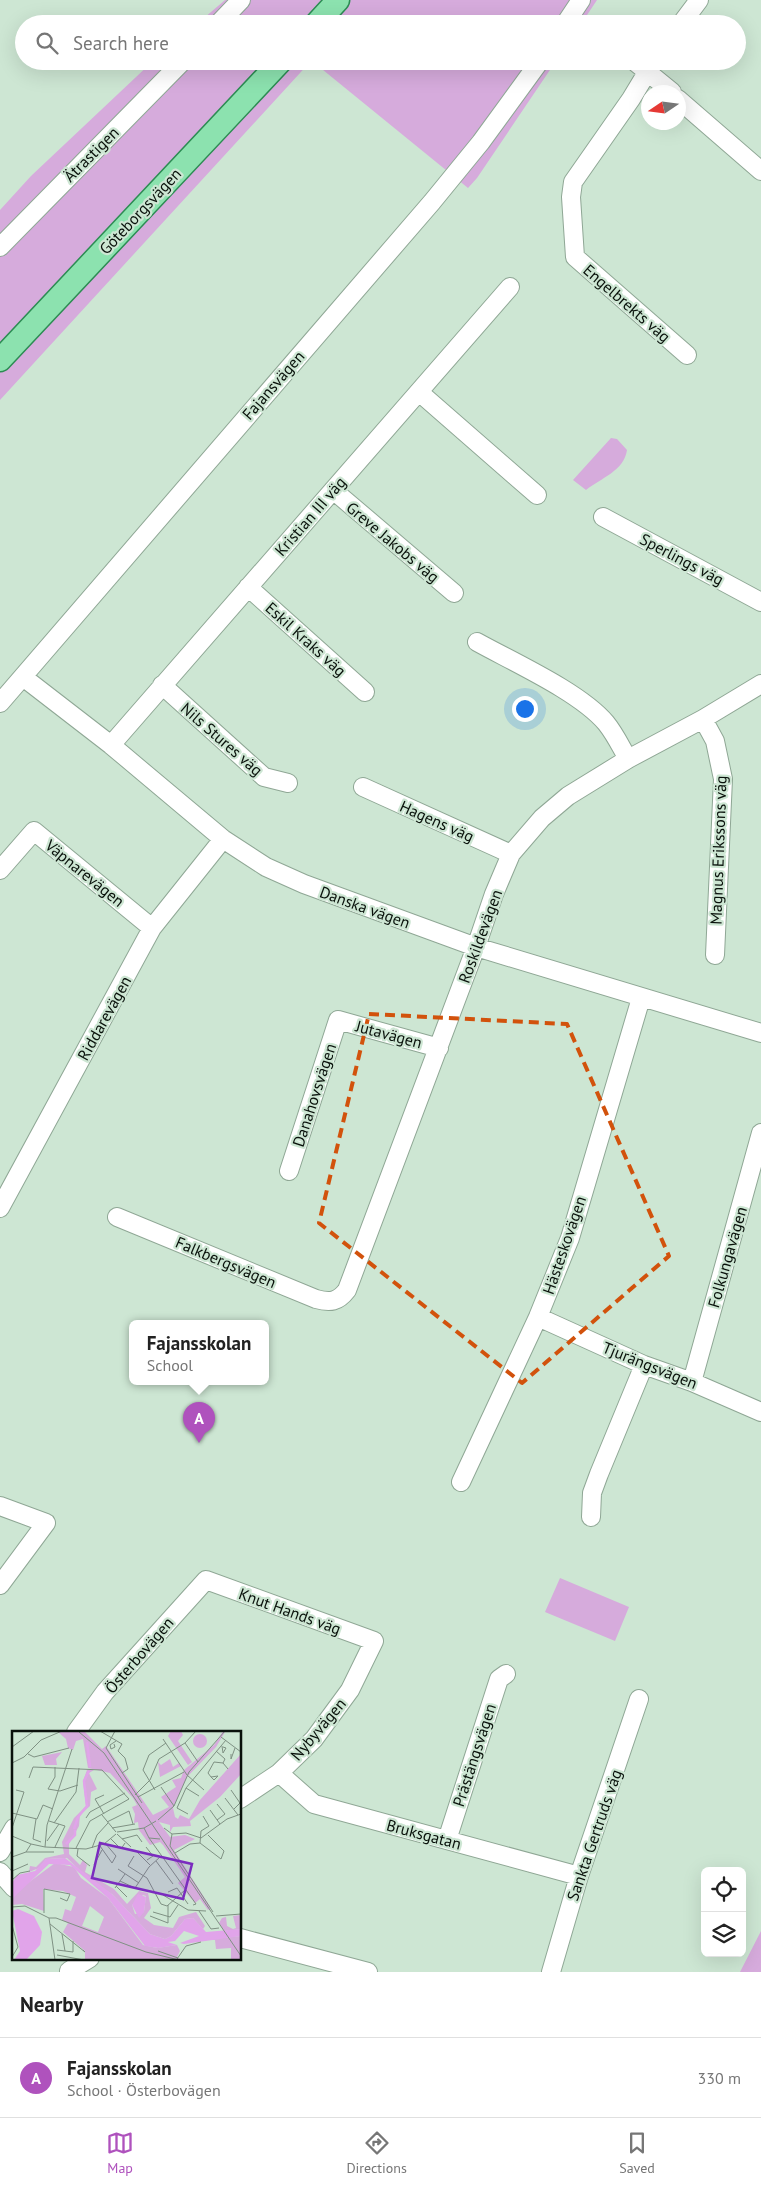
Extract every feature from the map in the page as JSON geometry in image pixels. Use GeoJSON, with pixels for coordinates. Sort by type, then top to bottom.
{"type":"FeatureCollection","features":[{"type":"Feature","properties":{"kind":"main road"},"geometry":{"type":"LineString","coordinates":[[324,15],[338,0]]}},
{"type":"Feature","properties":{"kind":"main road","name":"Göteborgsvägen"},"geometry":{"type":"LineString","coordinates":[[0,360],[273,70]]}},
{"type":"Feature","properties":{"kind":"street"},"geometry":{"type":"LineString","coordinates":[[227,15],[241,0]]}},
{"type":"Feature","properties":{"kind":"street"},"geometry":{"type":"LineString","coordinates":[[575,15],[581,0]]}},
{"type":"Feature","properties":{"kind":"street"},"geometry":{"type":"LineString","coordinates":[[688,15],[699,0]]}},
{"type":"Feature","properties":{"kind":"street","name":"Ätrastigen"},"geometry":{"type":"LineString","coordinates":[[0,247],[174,70]]}},
{"type":"Feature","properties":{"kind":"street","name":"Fajansvägen"},"geometry":{"type":"LineString","coordinates":[[0,703],[432,202],[481,142],[533,70]]}},
{"type":"Feature","properties":{"kind":"street","name":"Engelbrekts väg"},"geometry":{"type":"LineString","coordinates":[[643,70],[631,99],[573,182],[571,197],[575,257],[687,355]]}},
{"type":"Feature","properties":{"kind":"street"},"geometry":{"type":"LineString","coordinates":[[651,70],[665,85]]}},
{"type":"Feature","properties":{"kind":"street"},"geometry":{"type":"LineString","coordinates":[[686,106],[761,171]]}},
{"type":"Feature","properties":{"kind":"street","name":"Kristian III väg"},"geometry":{"type":"LineString","coordinates":[[111,746],[248,586],[420,392],[510,287]]}},
{"type":"Feature","properties":{"kind":"street"},"geometry":{"type":"LineString","coordinates":[[420,392],[537,495]]}},
{"type":"Feature","properties":{"kind":"street","name":"Greve Jakobs väg"},"geometry":{"type":"LineString","coordinates":[[333,490],[454,594]]}},
{"type":"Feature","properties":{"kind":"street","name":"Sperlings väg"},"geometry":{"type":"LineString","coordinates":[[603,517],[761,602]]}},
{"type":"Feature","properties":{"kind":"street","name":"Eskil Kraks väg"},"geometry":{"type":"LineString","coordinates":[[248,586],[365,692]]}},
{"type":"Feature","properties":{"kind":"street"},"geometry":{"type":"LineString","coordinates":[[477,642],[556,686],[587,706],[606,723],[628,759]]}},
{"type":"Feature","properties":{"kind":"street","name":"Danska vägen"},"geometry":{"type":"LineString","coordinates":[[23,677],[111,746],[223,839],[266,867],[304,884],[476,948],[761,1033]]}},
{"type":"Feature","properties":{"kind":"street","name":"Roskildevägen"},"geometry":{"type":"LineString","coordinates":[[337,1301],[347,1290],[439,1048],[494,894],[511,854],[542,818],[568,796],[628,759],[703,719],[761,684]]}},
{"type":"Feature","properties":{"kind":"street","name":"Nils Stures väg"},"geometry":{"type":"LineString","coordinates":[[162,686],[264,777],[288,783]]}},
{"type":"Feature","properties":{"kind":"street","name":"Magnus Erikssons väg"},"geometry":{"type":"LineString","coordinates":[[703,719],[715,741],[723,779],[715,955]]}},
{"type":"Feature","properties":{"kind":"street","name":"Hagens väg"},"geometry":{"type":"LineString","coordinates":[[363,787],[511,854]]}},
{"type":"Feature","properties":{"kind":"street","name":"Väpnarevägen"},"geometry":{"type":"LineString","coordinates":[[0,870],[34,831],[152,928]]}},
{"type":"Feature","properties":{"kind":"street","name":"Riddarevägen"},"geometry":{"type":"LineString","coordinates":[[0,1208],[152,928],[223,839]]}},
{"type":"Feature","properties":{"kind":"street","name":"Hästeskovägen"},"geometry":{"type":"LineString","coordinates":[[461,1482],[538,1317],[570,1238],[641,998]]}},
{"type":"Feature","properties":{"kind":"street","name":"Jutavägen"},"geometry":{"type":"LineString","coordinates":[[338,1020],[439,1048]]}},
{"type":"Feature","properties":{"kind":"street","name":"Danahovsvägen"},"geometry":{"type":"LineString","coordinates":[[289,1171],[338,1020]]}},
{"type":"Feature","properties":{"kind":"street","name":"Folkungavägen"},"geometry":{"type":"LineString","coordinates":[[692,1382],[761,1133]]}},
{"type":"Feature","properties":{"kind":"street","name":"Falkbergsvägen"},"geometry":{"type":"LineString","coordinates":[[117,1216],[316,1299],[329,1302],[337,1301]]}},
{"type":"Feature","properties":{"kind":"street","name":"Tjurängsvägen"},"geometry":{"type":"LineString","coordinates":[[538,1317],[644,1365],[692,1382],[761,1412]]}},
{"type":"Feature","properties":{"kind":"street"},"geometry":{"type":"LineString","coordinates":[[591,1517],[592,1493],[644,1365]]}},
{"type":"Feature","properties":{"kind":"street"},"geometry":{"type":"LineString","coordinates":[[0,1506],[46,1523],[0,1585]]}},
{"type":"Feature","properties":{"kind":"street","name":"Knut Hands väg"},"geometry":{"type":"LineString","coordinates":[[206,1580],[374,1641]]}},
{"type":"Feature","properties":{"kind":"street","name":"Österbovägen"},"geometry":{"type":"LineString","coordinates":[[77,1731],[105,1692],[206,1580]]}},
{"type":"Feature","properties":{"kind":"street","name":"Nybyvägen"},"geometry":{"type":"LineString","coordinates":[[241,1798],[280,1773],[314,1739],[350,1690],[374,1641]]}},
{"type":"Feature","properties":{"kind":"street","name":"Prästängsvägen"},"geometry":{"type":"LineString","coordinates":[[447,1840],[499,1679],[506,1674]]}},
{"type":"Feature","properties":{"kind":"street","name":"Sankta Gertruds väg"},"geometry":{"type":"LineString","coordinates":[[551,1972],[579,1876],[638,1699]]}},
{"type":"Feature","properties":{"kind":"street","name":"Bruksgatan"},"geometry":{"type":"LineString","coordinates":[[280,1773],[314,1804],[579,1876]]}},
{"type":"Feature","properties":{"kind":"street"},"geometry":{"type":"LineString","coordinates":[[0,1852],[12,1831]]}},
{"type":"Feature","properties":{"kind":"street"},"geometry":{"type":"LineString","coordinates":[[0,1872],[12,1886]]}},
{"type":"Feature","properties":{"kind":"street"},"geometry":{"type":"LineString","coordinates":[[241,1938],[360,1971]]}},
{"type":"Feature","properties":{"kind":"street"},"geometry":{"type":"LineString","coordinates":[[67,1967],[85,1960]]}},
{"type":"Feature","properties":{"kind":"highlighted area"},"geometry":{"type":"Polygon","coordinates":[[[369,1014],[567,1024],[669,1256],[522,1383],[319,1223],[369,1014]]]}},
{"type":"Feature","properties":{"kind":"shaded area"},"geometry":{"type":"Polygon","coordinates":[[[225,0],[597,0],[587,15],[208,15],[225,0]]]}},
{"type":"Feature","properties":{"kind":"shaded area"},"geometry":{"type":"Polygon","coordinates":[[[143,70],[303,70],[0,400],[0,210],[31,176],[143,70]]]}},
{"type":"Feature","properties":{"kind":"shaded area"},"geometry":{"type":"Polygon","coordinates":[[[323,70],[550,70],[477,178],[468,188],[323,70]]]}},
{"type":"Feature","properties":{"kind":"shaded area"},"geometry":{"type":"Polygon","coordinates":[[[611,438],[617,439],[627,450],[625,457],[617,469],[586,490],[573,480],[611,438]]]}},
{"type":"Feature","properties":{"kind":"shaded area"},"geometry":{"type":"Polygon","coordinates":[[[560,1578],[629,1607],[615,1641],[545,1612],[560,1578]]]}},
{"type":"Feature","properties":{"kind":"shaded area"},"geometry":{"type":"Polygon","coordinates":[[[761,1931],[761,1972],[740,1972],[761,1931]]]}},
{"type":"Feature","properties":{"kind":"place","name":"Fajansskolan"},"geometry":{"type":"Point","coordinates":[199,1443]}}]}
